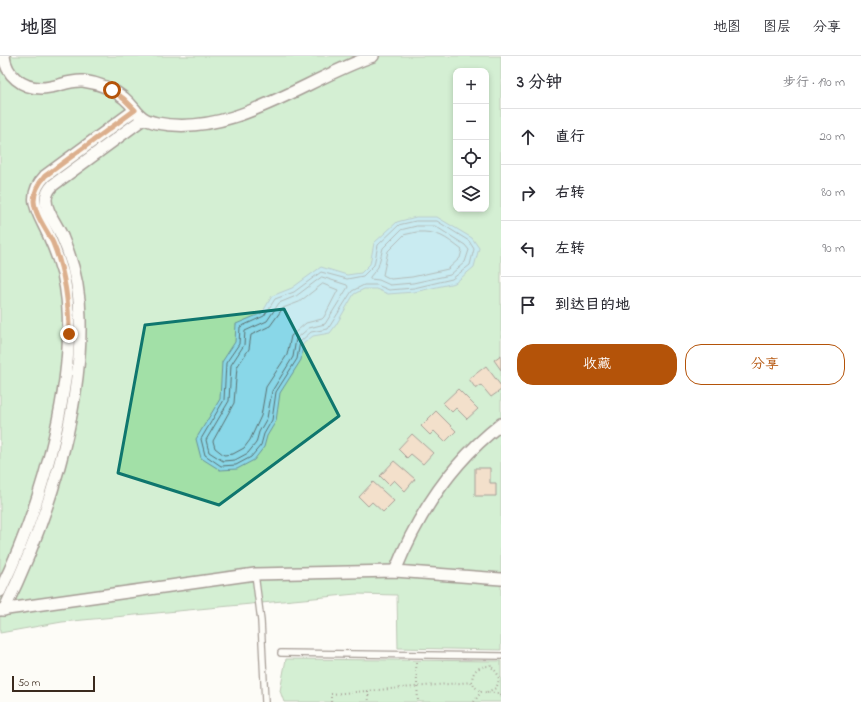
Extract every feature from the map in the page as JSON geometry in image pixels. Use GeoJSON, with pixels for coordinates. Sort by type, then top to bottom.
{"type":"FeatureCollection","features":[{"type":"Feature","properties":{"kind":"street"},"geometry":{"type":"LineString","coordinates":[[4,56],[5,64],[11,75],[20,82],[30,86],[41,88],[67,82],[82,81],[98,84],[112,90],[124,99],[143,119],[182,126],[221,122],[341,68],[373,56]]}},
{"type":"Feature","properties":{"kind":"street"},"geometry":{"type":"LineString","coordinates":[[0,591],[26,529],[44,475],[61,398],[69,334],[68,303],[62,272],[52,243],[35,208],[35,194],[37,187],[45,176],[135,110]]}},
{"type":"Feature","properties":{"kind":"street"},"geometry":{"type":"LineString","coordinates":[[2,610],[27,560],[56,478],[69,421],[78,363],[80,318],[77,285],[67,248],[47,205],[46,196],[53,184],[143,119]]}},
{"type":"Feature","properties":{"kind":"street"},"geometry":{"type":"LineString","coordinates":[[395,571],[415,526],[442,484],[475,447],[501,424]]}},
{"type":"Feature","properties":{"kind":"street"},"geometry":{"type":"LineString","coordinates":[[2,610],[255,574],[395,571],[501,579]]}},
{"type":"Feature","properties":{"kind":"lane"},"geometry":{"type":"LineString","coordinates":[[255,574],[261,621],[265,702]]}},
{"type":"Feature","properties":{"kind":"lane"},"geometry":{"type":"LineString","coordinates":[[281,653],[501,656]]}},
{"type":"Feature","properties":{"kind":"path"},"geometry":{"type":"LineString","coordinates":[[416,655],[418,702]]}},
{"type":"Feature","properties":{"kind":"path"},"geometry":{"type":"LineString","coordinates":[[490,666],[493,656]]}},
{"type":"Feature","properties":{"kind":"path"},"geometry":{"type":"LineString","coordinates":[[487,692],[496,688],[500,680],[499,675],[490,666],[482,666],[474,670],[472,675],[472,682],[475,687],[481,692],[499,693],[501,696]]}},
{"type":"Feature","properties":{"kind":"path"},"geometry":{"type":"LineString","coordinates":[[331,702],[331,694],[472,682]]}},
{"type":"Feature","properties":{"kind":"path"},"geometry":{"type":"LineString","coordinates":[[368,691],[369,702]]}},
{"type":"Feature","properties":{"kind":"path"},"geometry":{"type":"LineString","coordinates":[[474,702],[481,692]]}},
{"type":"Feature","properties":{"kind":"highlighted area"},"geometry":{"type":"Polygon","coordinates":[[[284,309],[339,416],[219,505],[118,473],[145,325],[284,309]]]}},
{"type":"Feature","properties":{"kind":"green space"},"geometry":{"type":"Polygon","coordinates":[[[0,56],[501,56],[501,650],[398,648],[397,595],[356,594],[62,622],[0,633],[0,56]]]}},
{"type":"Feature","properties":{"kind":"green space"},"geometry":{"type":"Polygon","coordinates":[[[286,659],[501,661],[501,702],[284,702],[280,691],[286,659]]]}},
{"type":"Feature","properties":{"kind":"water"},"geometry":{"type":"Polygon","coordinates":[[[416,217],[437,217],[472,238],[479,248],[474,267],[455,283],[414,292],[388,294],[376,289],[364,289],[354,294],[330,333],[313,336],[303,344],[301,360],[280,393],[276,421],[267,436],[264,447],[254,460],[237,469],[220,470],[201,458],[196,439],[220,399],[222,362],[235,342],[236,324],[262,313],[272,296],[292,288],[321,267],[347,275],[361,273],[370,264],[374,243],[397,222],[416,217]]]}},
{"type":"Feature","properties":{"kind":"building"},"geometry":{"type":"Polygon","coordinates":[[[501,355],[501,370],[494,360],[501,355]]]}},
{"type":"Feature","properties":{"kind":"building"},"geometry":{"type":"Polygon","coordinates":[[[486,366],[501,386],[501,390],[491,397],[481,385],[476,389],[469,379],[486,366]]]}},
{"type":"Feature","properties":{"kind":"building"},"geometry":{"type":"Polygon","coordinates":[[[458,389],[478,409],[467,419],[456,408],[452,412],[443,403],[458,389]]]}},
{"type":"Feature","properties":{"kind":"building"},"geometry":{"type":"Polygon","coordinates":[[[436,411],[456,431],[445,442],[434,431],[430,435],[421,426],[436,411]]]}},
{"type":"Feature","properties":{"kind":"building"},"geometry":{"type":"Polygon","coordinates":[[[412,434],[433,453],[423,464],[411,454],[407,458],[398,449],[412,434]]]}},
{"type":"Feature","properties":{"kind":"building"},"geometry":{"type":"Polygon","coordinates":[[[394,461],[415,479],[405,491],[394,480],[389,485],[380,476],[394,461]]]}},
{"type":"Feature","properties":{"kind":"building"},"geometry":{"type":"Polygon","coordinates":[[[475,468],[490,468],[490,483],[496,483],[496,496],[475,496],[475,468]]]}},
{"type":"Feature","properties":{"kind":"building"},"geometry":{"type":"Polygon","coordinates":[[[373,482],[394,501],[383,512],[372,502],[368,506],[359,497],[373,482]]]}},
{"type":"Feature","properties":{"kind":"route"},"geometry":{"type":"LineString","coordinates":[[69,334],[66,288],[58,257],[35,208],[35,194],[37,187],[45,176],[135,110],[112,90]]}}]}
